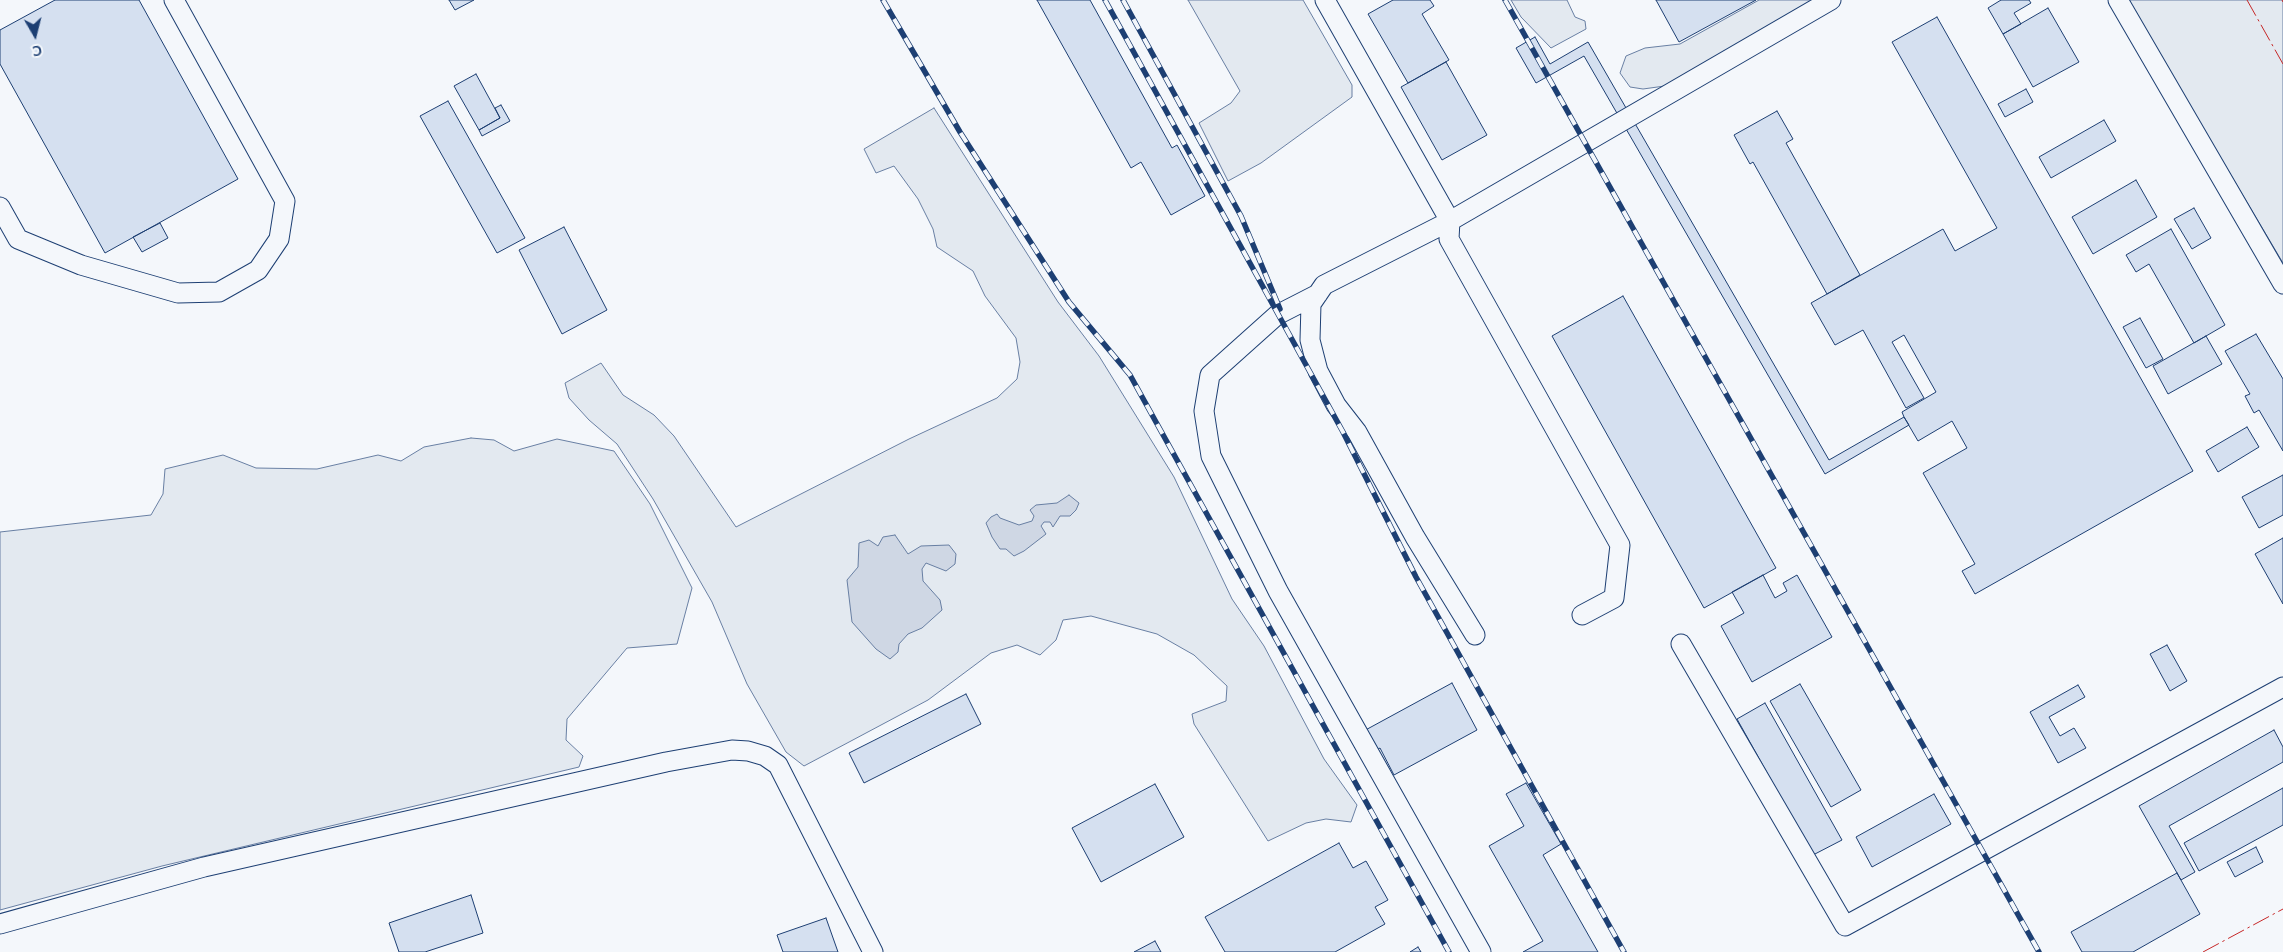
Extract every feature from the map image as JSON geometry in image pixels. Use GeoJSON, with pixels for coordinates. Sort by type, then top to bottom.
{"type":"FeatureCollection","features":[{"type":"Feature","properties":{"kind":"street"},"geometry":{"type":"LineString","coordinates":[[0,207],[18,239],[81,266],[178,293],[219,292],[258,270],[279,238],[285,201],[174,0]]}},
{"type":"Feature","properties":{"kind":"street"},"geometry":{"type":"LineString","coordinates":[[1324,0],[1450,221],[1449,239],[1620,546],[1614,598],[1582,615]]}},
{"type":"Feature","properties":{"kind":"street"},"geometry":{"type":"LineString","coordinates":[[1475,635],[1415,537],[1357,432],[1336,405],[1318,371],[1310,340],[1311,304],[1324,285],[1450,221],[1831,0]]}},
{"type":"Feature","properties":{"kind":"street"},"geometry":{"type":"LineString","coordinates":[[2118,0],[2283,284]]}},
{"type":"Feature","properties":{"kind":"street"},"geometry":{"type":"LineString","coordinates":[[1318,294],[1282,312],[1210,376],[1204,411],[1211,456],[1278,591],[1481,952]]}},
{"type":"Feature","properties":{"kind":"street"},"geometry":{"type":"LineString","coordinates":[[1681,644],[1845,926],[2283,687]]}},
{"type":"Feature","properties":{"kind":"street"},"geometry":{"type":"LineString","coordinates":[[0,924],[204,867],[666,762],[732,750],[748,751],[765,756],[778,765],[873,952]]}},
{"type":"Feature","properties":{"kind":"shaded area"},"geometry":{"type":"Polygon","coordinates":[[[1188,0],[1303,0],[1352,85],[1352,97],[1261,163],[1228,181],[1199,123],[1231,103],[1240,91],[1188,0]]]}},
{"type":"Feature","properties":{"kind":"shaded area"},"geometry":{"type":"Polygon","coordinates":[[[1511,0],[1567,0],[1575,17],[1585,21],[1586,29],[1551,48],[1521,17],[1511,0]]]}},
{"type":"Feature","properties":{"kind":"shaded area"},"geometry":{"type":"Polygon","coordinates":[[[1759,0],[1815,0],[1672,85],[1643,89],[1630,87],[1620,73],[1626,56],[1645,48],[1680,44],[1759,0]]]}},
{"type":"Feature","properties":{"kind":"shaded area"},"geometry":{"type":"Polygon","coordinates":[[[2127,0],[2283,0],[2283,263],[2127,0]]]}},
{"type":"Feature","properties":{"kind":"shaded area"},"geometry":{"type":"Polygon","coordinates":[[[934,108],[1058,302],[1099,356],[1174,477],[1232,599],[1264,646],[1324,759],[1357,805],[1351,822],[1326,819],[1306,823],[1268,841],[1194,724],[1192,714],[1226,701],[1227,686],[1194,655],[1157,634],[1091,616],[1063,620],[1056,640],[1040,655],[1017,645],[991,653],[928,700],[804,766],[786,752],[747,684],[712,602],[653,499],[617,444],[589,420],[569,398],[565,383],[601,363],[623,395],[654,415],[674,436],[736,527],[909,439],[997,398],[1017,379],[1020,362],[1016,338],[985,296],[973,271],[937,247],[933,229],[918,199],[894,166],[876,173],[864,149],[934,108]]]}},
{"type":"Feature","properties":{"kind":"shaded area"},"geometry":{"type":"Polygon","coordinates":[[[471,438],[494,440],[514,451],[557,439],[614,451],[650,504],[692,588],[677,644],[627,648],[567,719],[566,740],[583,756],[579,767],[162,866],[0,910],[0,532],[151,515],[163,494],[165,469],[223,455],[256,468],[317,469],[378,455],[401,461],[424,447],[471,438]]]}},
{"type":"Feature","properties":{"kind":"shaded area"},"geometry":{"type":"Polygon","coordinates":[[[1069,495],[1079,503],[1076,510],[1070,516],[1060,516],[1053,527],[1050,522],[1044,522],[1041,526],[1046,534],[1024,551],[1014,556],[1006,549],[1000,549],[992,537],[986,523],[991,517],[997,514],[1000,518],[1019,525],[1032,521],[1034,516],[1030,510],[1036,505],[1057,503],[1069,495]]]}},
{"type":"Feature","properties":{"kind":"shaded area"},"geometry":{"type":"Polygon","coordinates":[[[895,535],[908,554],[921,546],[949,545],[956,554],[955,564],[946,571],[926,563],[922,569],[923,581],[940,600],[942,610],[922,628],[908,634],[899,644],[898,652],[890,659],[876,649],[852,622],[847,580],[858,567],[859,543],[869,540],[878,546],[883,537],[895,535]]]}},
{"type":"Feature","properties":{"kind":"building"},"geometry":{"type":"Polygon","coordinates":[[[55,0],[139,0],[238,179],[105,253],[0,64],[0,30],[55,0]]]}},
{"type":"Feature","properties":{"kind":"building"},"geometry":{"type":"Polygon","coordinates":[[[449,0],[474,0],[455,10],[449,0]]]}},
{"type":"Feature","properties":{"kind":"building"},"geometry":{"type":"Polygon","coordinates":[[[1037,0],[1090,0],[1172,148],[1177,145],[1205,196],[1171,215],[1141,162],[1131,168],[1037,0]]]}},
{"type":"Feature","properties":{"kind":"building"},"geometry":{"type":"Polygon","coordinates":[[[1393,0],[1430,0],[1434,6],[1422,14],[1449,60],[1408,83],[1368,14],[1393,0]]]}},
{"type":"Feature","properties":{"kind":"building"},"geometry":{"type":"Polygon","coordinates":[[[1656,0],[1756,0],[1679,42],[1656,0]]]}},
{"type":"Feature","properties":{"kind":"building"},"geometry":{"type":"Polygon","coordinates":[[[2001,0],[2029,0],[2031,3],[2014,13],[2021,24],[2003,34],[1988,8],[2001,0]]]}},
{"type":"Feature","properties":{"kind":"building"},"geometry":{"type":"Polygon","coordinates":[[[2048,8],[2079,62],[2033,87],[2003,34],[2048,8]]]}},
{"type":"Feature","properties":{"kind":"building"},"geometry":{"type":"Polygon","coordinates":[[[1937,17],[2193,471],[1975,594],[1962,571],[1975,564],[1923,473],[1967,448],[1952,421],[1918,441],[1904,417],[1902,412],[1936,392],[1904,335],[1892,342],[1924,398],[1906,408],[1863,330],[1835,345],[1811,303],[1943,229],[1955,251],[1997,228],[1892,42],[1937,17]]]}},
{"type":"Feature","properties":{"kind":"building"},"geometry":{"type":"Polygon","coordinates":[[[1535,37],[1550,64],[1588,42],[1829,460],[1904,417],[1909,425],[1825,474],[1584,56],[1536,83],[1516,48],[1535,37]]]}},
{"type":"Feature","properties":{"kind":"building"},"geometry":{"type":"Polygon","coordinates":[[[1446,62],[1487,135],[1442,160],[1401,87],[1446,62]]]}},
{"type":"Feature","properties":{"kind":"building"},"geometry":{"type":"Polygon","coordinates":[[[476,74],[500,118],[479,130],[454,86],[476,74]]]}},
{"type":"Feature","properties":{"kind":"building"},"geometry":{"type":"Polygon","coordinates":[[[2026,89],[2033,102],[2005,117],[1998,104],[2026,89]]]}},
{"type":"Feature","properties":{"kind":"building"},"geometry":{"type":"Polygon","coordinates":[[[448,101],[525,238],[497,253],[420,116],[448,101]]]}},
{"type":"Feature","properties":{"kind":"building"},"geometry":{"type":"Polygon","coordinates":[[[501,105],[510,121],[482,136],[479,130],[500,118],[495,108],[501,105]]]}},
{"type":"Feature","properties":{"kind":"building"},"geometry":{"type":"Polygon","coordinates":[[[1777,111],[1793,139],[1786,143],[1860,275],[1827,294],[1753,162],[1750,164],[1734,135],[1777,111]]]}},
{"type":"Feature","properties":{"kind":"building"},"geometry":{"type":"Polygon","coordinates":[[[2104,120],[2116,141],[2051,178],[2039,157],[2104,120]]]}},
{"type":"Feature","properties":{"kind":"building"},"geometry":{"type":"Polygon","coordinates":[[[2136,180],[2157,217],[2093,254],[2072,217],[2136,180]]]}},
{"type":"Feature","properties":{"kind":"building"},"geometry":{"type":"Polygon","coordinates":[[[2194,208],[2211,238],[2192,249],[2174,219],[2194,208]]]}},
{"type":"Feature","properties":{"kind":"building"},"geometry":{"type":"Polygon","coordinates":[[[160,223],[168,238],[142,252],[133,237],[160,223]]]}},
{"type":"Feature","properties":{"kind":"building"},"geometry":{"type":"Polygon","coordinates":[[[564,227],[607,310],[562,334],[519,250],[564,227]]]}},
{"type":"Feature","properties":{"kind":"building"},"geometry":{"type":"Polygon","coordinates":[[[2171,229],[2225,325],[2194,343],[2149,264],[2136,272],[2126,255],[2171,229]]]}},
{"type":"Feature","properties":{"kind":"building"},"geometry":{"type":"Polygon","coordinates":[[[1623,296],[1776,568],[1704,608],[1552,336],[1623,296]]]}},
{"type":"Feature","properties":{"kind":"building"},"geometry":{"type":"Polygon","coordinates":[[[2140,318],[2163,359],[2146,368],[2123,327],[2140,318]]]}},
{"type":"Feature","properties":{"kind":"building"},"geometry":{"type":"Polygon","coordinates":[[[2256,334],[2283,379],[2283,451],[2259,410],[2254,413],[2245,396],[2250,394],[2225,351],[2256,334]]]}},
{"type":"Feature","properties":{"kind":"building"},"geometry":{"type":"Polygon","coordinates":[[[2206,336],[2222,364],[2168,394],[2153,366],[2206,336]]]}},
{"type":"Feature","properties":{"kind":"building"},"geometry":{"type":"Polygon","coordinates":[[[2247,427],[2259,447],[2218,472],[2206,451],[2247,427]]]}},
{"type":"Feature","properties":{"kind":"building"},"geometry":{"type":"Polygon","coordinates":[[[2283,475],[2283,515],[2259,528],[2242,497],[2283,475]]]}},
{"type":"Feature","properties":{"kind":"building"},"geometry":{"type":"Polygon","coordinates":[[[2283,538],[2283,604],[2255,554],[2283,538]]]}},
{"type":"Feature","properties":{"kind":"building"},"geometry":{"type":"Polygon","coordinates":[[[1763,575],[1775,598],[1787,591],[1783,583],[1797,575],[1832,637],[1752,682],[1721,626],[1744,613],[1732,592],[1763,575]]]}},
{"type":"Feature","properties":{"kind":"building"},"geometry":{"type":"Polygon","coordinates":[[[2167,645],[2187,681],[2170,691],[2150,654],[2167,645]]]}},
{"type":"Feature","properties":{"kind":"building"},"geometry":{"type":"Polygon","coordinates":[[[1452,683],[1477,730],[1394,775],[1380,748],[1371,753],[1360,733],[1452,683]]]}},
{"type":"Feature","properties":{"kind":"building"},"geometry":{"type":"Polygon","coordinates":[[[1800,684],[1861,790],[1831,807],[1770,701],[1800,684]]]}},
{"type":"Feature","properties":{"kind":"building"},"geometry":{"type":"Polygon","coordinates":[[[2078,685],[2085,697],[2049,717],[2060,736],[2074,728],[2086,748],[2058,763],[2030,712],[2078,685]]]}},
{"type":"Feature","properties":{"kind":"building"},"geometry":{"type":"Polygon","coordinates":[[[966,694],[981,724],[864,783],[849,753],[966,694]]]}},
{"type":"Feature","properties":{"kind":"building"},"geometry":{"type":"Polygon","coordinates":[[[1765,703],[1842,840],[1813,855],[1737,719],[1765,703]]]}},
{"type":"Feature","properties":{"kind":"building"},"geometry":{"type":"Polygon","coordinates":[[[2274,730],[2283,747],[2283,762],[2169,826],[2195,872],[2181,880],[2139,806],[2274,730]]]}},
{"type":"Feature","properties":{"kind":"building"},"geometry":{"type":"Polygon","coordinates":[[[1526,783],[1561,844],[1543,855],[1598,952],[1523,952],[1543,941],[1489,846],[1524,826],[1506,794],[1526,783]]]}},
{"type":"Feature","properties":{"kind":"building"},"geometry":{"type":"Polygon","coordinates":[[[1155,784],[1184,837],[1101,882],[1072,828],[1155,784]]]}},
{"type":"Feature","properties":{"kind":"building"},"geometry":{"type":"Polygon","coordinates":[[[2283,788],[2283,825],[2199,871],[2184,843],[2283,788]]]}},
{"type":"Feature","properties":{"kind":"building"},"geometry":{"type":"Polygon","coordinates":[[[1934,794],[1951,824],[1872,867],[1856,837],[1934,794]]]}},
{"type":"Feature","properties":{"kind":"building"},"geometry":{"type":"Polygon","coordinates":[[[1339,843],[1353,868],[1366,861],[1388,900],[1375,907],[1385,924],[1335,952],[1225,952],[1205,917],[1339,843]]]}},
{"type":"Feature","properties":{"kind":"building"},"geometry":{"type":"Polygon","coordinates":[[[2256,847],[2263,862],[2235,877],[2227,862],[2256,847]]]}},
{"type":"Feature","properties":{"kind":"building"},"geometry":{"type":"Polygon","coordinates":[[[2177,873],[2200,914],[2133,952],[2082,952],[2071,932],[2177,873]]]}},
{"type":"Feature","properties":{"kind":"building"},"geometry":{"type":"Polygon","coordinates":[[[471,895],[483,933],[425,952],[399,952],[389,923],[471,895]]]}},
{"type":"Feature","properties":{"kind":"building"},"geometry":{"type":"Polygon","coordinates":[[[826,918],[838,952],[783,952],[777,935],[826,918]]]}},
{"type":"Feature","properties":{"kind":"building"},"geometry":{"type":"Polygon","coordinates":[[[1155,941],[1161,952],[1134,952],[1155,941]]]}},
{"type":"Feature","properties":{"kind":"building"},"geometry":{"type":"Polygon","coordinates":[[[1418,947],[1421,952],[1410,952],[1418,947]]]}},
{"type":"Feature","properties":{"kind":"railway"},"geometry":{"type":"LineString","coordinates":[[883,0],[960,132],[1069,302],[1130,375],[1449,952]]}},
{"type":"Feature","properties":{"kind":"railway"},"geometry":{"type":"LineString","coordinates":[[1105,0],[1343,432],[1416,577],[1624,952]]}},
{"type":"Feature","properties":{"kind":"railway"},"geometry":{"type":"LineString","coordinates":[[1123,0],[1241,216],[1280,309]]}},
{"type":"Feature","properties":{"kind":"railway"},"geometry":{"type":"LineString","coordinates":[[1505,0],[2039,952]]}},
{"type":"Feature","properties":{"kind":"power"},"geometry":{"type":"LineString","coordinates":[[2247,0],[2283,64]]}},
{"type":"Feature","properties":{"kind":"power"},"geometry":{"type":"LineString","coordinates":[[2203,952],[2283,909]]}}]}
